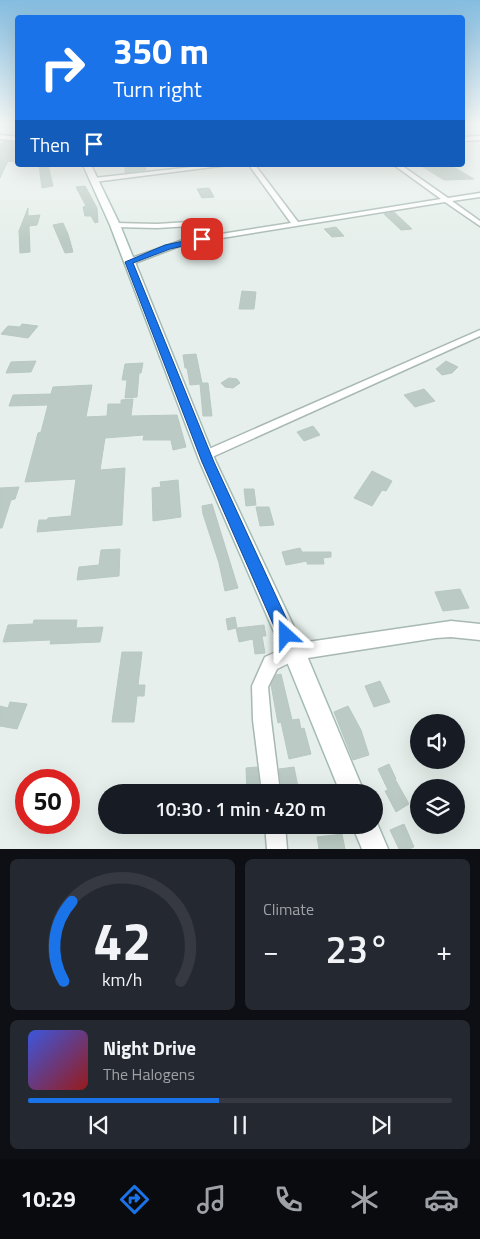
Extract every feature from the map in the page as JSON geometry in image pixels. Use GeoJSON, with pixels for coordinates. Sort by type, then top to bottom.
{"type":"FeatureCollection","features":[{"type":"Feature","properties":{"kind":"main road"},"geometry":{"type":"LineString","coordinates":[[91,172],[115,225],[206,455],[294,652],[349,784]]}},
{"type":"Feature","properties":{"kind":"main road"},"geometry":{"type":"LineString","coordinates":[[369,834],[376,849]]}},
{"type":"Feature","properties":{"kind":"street"},"geometry":{"type":"LineString","coordinates":[[91,172],[187,167]]}},
{"type":"Feature","properties":{"kind":"street"},"geometry":{"type":"LineString","coordinates":[[253,167],[296,224]]}},
{"type":"Feature","properties":{"kind":"street"},"geometry":{"type":"LineString","coordinates":[[400,167],[480,224]]}},
{"type":"Feature","properties":{"kind":"street"},"geometry":{"type":"LineString","coordinates":[[129,262],[182,242],[480,195]]}},
{"type":"Feature","properties":{"kind":"street"},"geometry":{"type":"LineString","coordinates":[[115,225],[157,226],[204,223]]}},
{"type":"Feature","properties":{"kind":"street"},"geometry":{"type":"LineString","coordinates":[[206,455],[480,334]]}},
{"type":"Feature","properties":{"kind":"street"},"geometry":{"type":"LineString","coordinates":[[271,784],[262,720],[260,686],[271,663],[294,652],[436,630],[451,629],[480,632]]}},
{"type":"Feature","properties":{"kind":"street"},"geometry":{"type":"LineString","coordinates":[[276,834],[277,849]]}},
{"type":"Feature","properties":{"kind":"building"},"geometry":{"type":"Polygon","coordinates":[[[0,164],[7,164],[0,178],[0,164]]]}},
{"type":"Feature","properties":{"kind":"building"},"geometry":{"type":"Polygon","coordinates":[[[39,167],[48,167],[53,186],[42,188],[39,167]]]}},
{"type":"Feature","properties":{"kind":"building"},"geometry":{"type":"Polygon","coordinates":[[[125,167],[145,167],[146,170],[125,173],[125,167]]]}},
{"type":"Feature","properties":{"kind":"building"},"geometry":{"type":"Polygon","coordinates":[[[423,167],[453,167],[474,179],[444,180],[423,167]]]}},
{"type":"Feature","properties":{"kind":"building"},"geometry":{"type":"Polygon","coordinates":[[[85,186],[97,208],[98,222],[95,223],[91,216],[85,216],[83,207],[86,206],[76,187],[85,186]]]}},
{"type":"Feature","properties":{"kind":"building"},"geometry":{"type":"Polygon","coordinates":[[[209,188],[214,197],[202,198],[197,189],[209,188]]]}},
{"type":"Feature","properties":{"kind":"building"},"geometry":{"type":"Polygon","coordinates":[[[28,208],[28,216],[40,215],[37,225],[29,226],[30,252],[20,253],[19,231],[28,208]]]}},
{"type":"Feature","properties":{"kind":"building"},"geometry":{"type":"Polygon","coordinates":[[[394,212],[412,229],[401,230],[384,214],[394,212]]]}},
{"type":"Feature","properties":{"kind":"building"},"geometry":{"type":"Polygon","coordinates":[[[63,223],[73,252],[65,253],[53,225],[63,223]]]}},
{"type":"Feature","properties":{"kind":"building"},"geometry":{"type":"Polygon","coordinates":[[[336,227],[344,236],[332,237],[324,229],[336,227]]]}},
{"type":"Feature","properties":{"kind":"building"},"geometry":{"type":"Polygon","coordinates":[[[242,291],[256,292],[254,309],[239,309],[242,291]]]}},
{"type":"Feature","properties":{"kind":"building"},"geometry":{"type":"Polygon","coordinates":[[[22,324],[38,326],[28,338],[1,334],[8,326],[20,327],[22,324]]]}},
{"type":"Feature","properties":{"kind":"building"},"geometry":{"type":"Polygon","coordinates":[[[196,354],[202,383],[208,383],[212,416],[203,416],[200,384],[190,385],[187,368],[185,368],[183,355],[196,354]]]}},
{"type":"Feature","properties":{"kind":"building"},"geometry":{"type":"Polygon","coordinates":[[[36,361],[31,372],[6,373],[11,362],[36,361]]]}},
{"type":"Feature","properties":{"kind":"building"},"geometry":{"type":"Polygon","coordinates":[[[446,361],[458,367],[452,373],[442,375],[436,369],[446,361]]]}},
{"type":"Feature","properties":{"kind":"building"},"geometry":{"type":"Polygon","coordinates":[[[143,363],[141,373],[139,373],[137,397],[125,398],[127,380],[122,380],[125,364],[143,363]]]}},
{"type":"Feature","properties":{"kind":"building"},"geometry":{"type":"Polygon","coordinates":[[[229,378],[237,379],[240,383],[233,388],[225,387],[221,383],[229,378]]]}},
{"type":"Feature","properties":{"kind":"building"},"geometry":{"type":"Polygon","coordinates":[[[92,385],[86,417],[107,416],[108,404],[121,404],[121,400],[133,399],[131,416],[177,415],[186,447],[173,450],[171,440],[143,440],[144,435],[105,438],[100,470],[125,468],[122,525],[37,532],[39,520],[71,516],[76,479],[25,482],[38,433],[41,432],[48,405],[9,406],[13,395],[51,394],[53,387],[92,385]]]}},
{"type":"Feature","properties":{"kind":"building"},"geometry":{"type":"Polygon","coordinates":[[[424,389],[435,401],[415,407],[404,395],[424,389]]]}},
{"type":"Feature","properties":{"kind":"building"},"geometry":{"type":"Polygon","coordinates":[[[313,426],[320,435],[304,441],[297,432],[313,426]]]}},
{"type":"Feature","properties":{"kind":"building"},"geometry":{"type":"Polygon","coordinates":[[[372,471],[392,481],[386,491],[382,490],[372,506],[354,498],[372,471]]]}},
{"type":"Feature","properties":{"kind":"building"},"geometry":{"type":"Polygon","coordinates":[[[178,480],[181,517],[153,521],[152,488],[161,487],[160,482],[178,480]]]}},
{"type":"Feature","properties":{"kind":"building"},"geometry":{"type":"Polygon","coordinates":[[[19,487],[15,499],[11,500],[2,528],[0,528],[0,488],[19,487]]]}},
{"type":"Feature","properties":{"kind":"building"},"geometry":{"type":"Polygon","coordinates":[[[244,489],[254,489],[256,505],[246,506],[244,489]]]}},
{"type":"Feature","properties":{"kind":"building"},"geometry":{"type":"Polygon","coordinates":[[[212,504],[238,588],[225,591],[219,563],[203,514],[202,506],[212,504]]]}},
{"type":"Feature","properties":{"kind":"building"},"geometry":{"type":"Polygon","coordinates":[[[256,507],[269,507],[274,525],[260,526],[256,507]]]}},
{"type":"Feature","properties":{"kind":"building"},"geometry":{"type":"Polygon","coordinates":[[[300,548],[302,552],[331,552],[331,557],[323,558],[324,564],[307,564],[307,561],[286,565],[282,552],[300,548]]]}},
{"type":"Feature","properties":{"kind":"building"},"geometry":{"type":"Polygon","coordinates":[[[120,549],[119,576],[77,580],[79,567],[99,565],[101,550],[120,549]]]}},
{"type":"Feature","properties":{"kind":"building"},"geometry":{"type":"Polygon","coordinates":[[[460,589],[469,608],[443,611],[435,592],[460,589]]]}},
{"type":"Feature","properties":{"kind":"building"},"geometry":{"type":"Polygon","coordinates":[[[235,617],[237,628],[264,625],[266,636],[262,636],[265,653],[255,654],[253,639],[239,642],[236,628],[228,630],[226,619],[235,617]]]}},
{"type":"Feature","properties":{"kind":"building"},"geometry":{"type":"Polygon","coordinates":[[[34,620],[77,620],[76,628],[103,627],[100,642],[50,644],[51,640],[3,642],[8,625],[33,624],[34,620]]]}},
{"type":"Feature","properties":{"kind":"building"},"geometry":{"type":"Polygon","coordinates":[[[122,652],[142,652],[138,685],[145,685],[144,696],[137,696],[134,722],[112,722],[122,652]]]}},
{"type":"Feature","properties":{"kind":"building"},"geometry":{"type":"Polygon","coordinates":[[[281,674],[292,720],[299,719],[301,729],[304,728],[311,754],[289,759],[281,722],[278,723],[271,685],[276,675],[281,674]]]}},
{"type":"Feature","properties":{"kind":"building"},"geometry":{"type":"Polygon","coordinates":[[[380,681],[390,702],[374,707],[365,686],[380,681]]]}},
{"type":"Feature","properties":{"kind":"building"},"geometry":{"type":"Polygon","coordinates":[[[10,702],[27,704],[17,729],[0,726],[0,706],[8,708],[10,702]]]}},
{"type":"Feature","properties":{"kind":"building"},"geometry":{"type":"Polygon","coordinates":[[[348,706],[361,730],[369,755],[353,760],[334,712],[348,706]]]}},
{"type":"Feature","properties":{"kind":"building"},"geometry":{"type":"Polygon","coordinates":[[[389,764],[409,804],[396,812],[385,791],[388,790],[378,769],[389,764]]]}},
{"type":"Feature","properties":{"kind":"building"},"geometry":{"type":"Polygon","coordinates":[[[257,767],[259,784],[247,784],[246,768],[257,767]]]}},
{"type":"Feature","properties":{"kind":"building"},"geometry":{"type":"Polygon","coordinates":[[[294,767],[297,784],[281,784],[279,769],[294,767]]]}},
{"type":"Feature","properties":{"kind":"building"},"geometry":{"type":"Polygon","coordinates":[[[404,824],[414,847],[399,849],[390,830],[404,824]]]}},
{"type":"Feature","properties":{"kind":"building"},"geometry":{"type":"Polygon","coordinates":[[[342,834],[345,849],[319,849],[317,837],[342,834]]]}},
{"type":"Feature","properties":{"kind":"route"},"geometry":{"type":"LineString","coordinates":[[202,239],[182,242],[129,262],[208,462],[286,635]]}}]}
